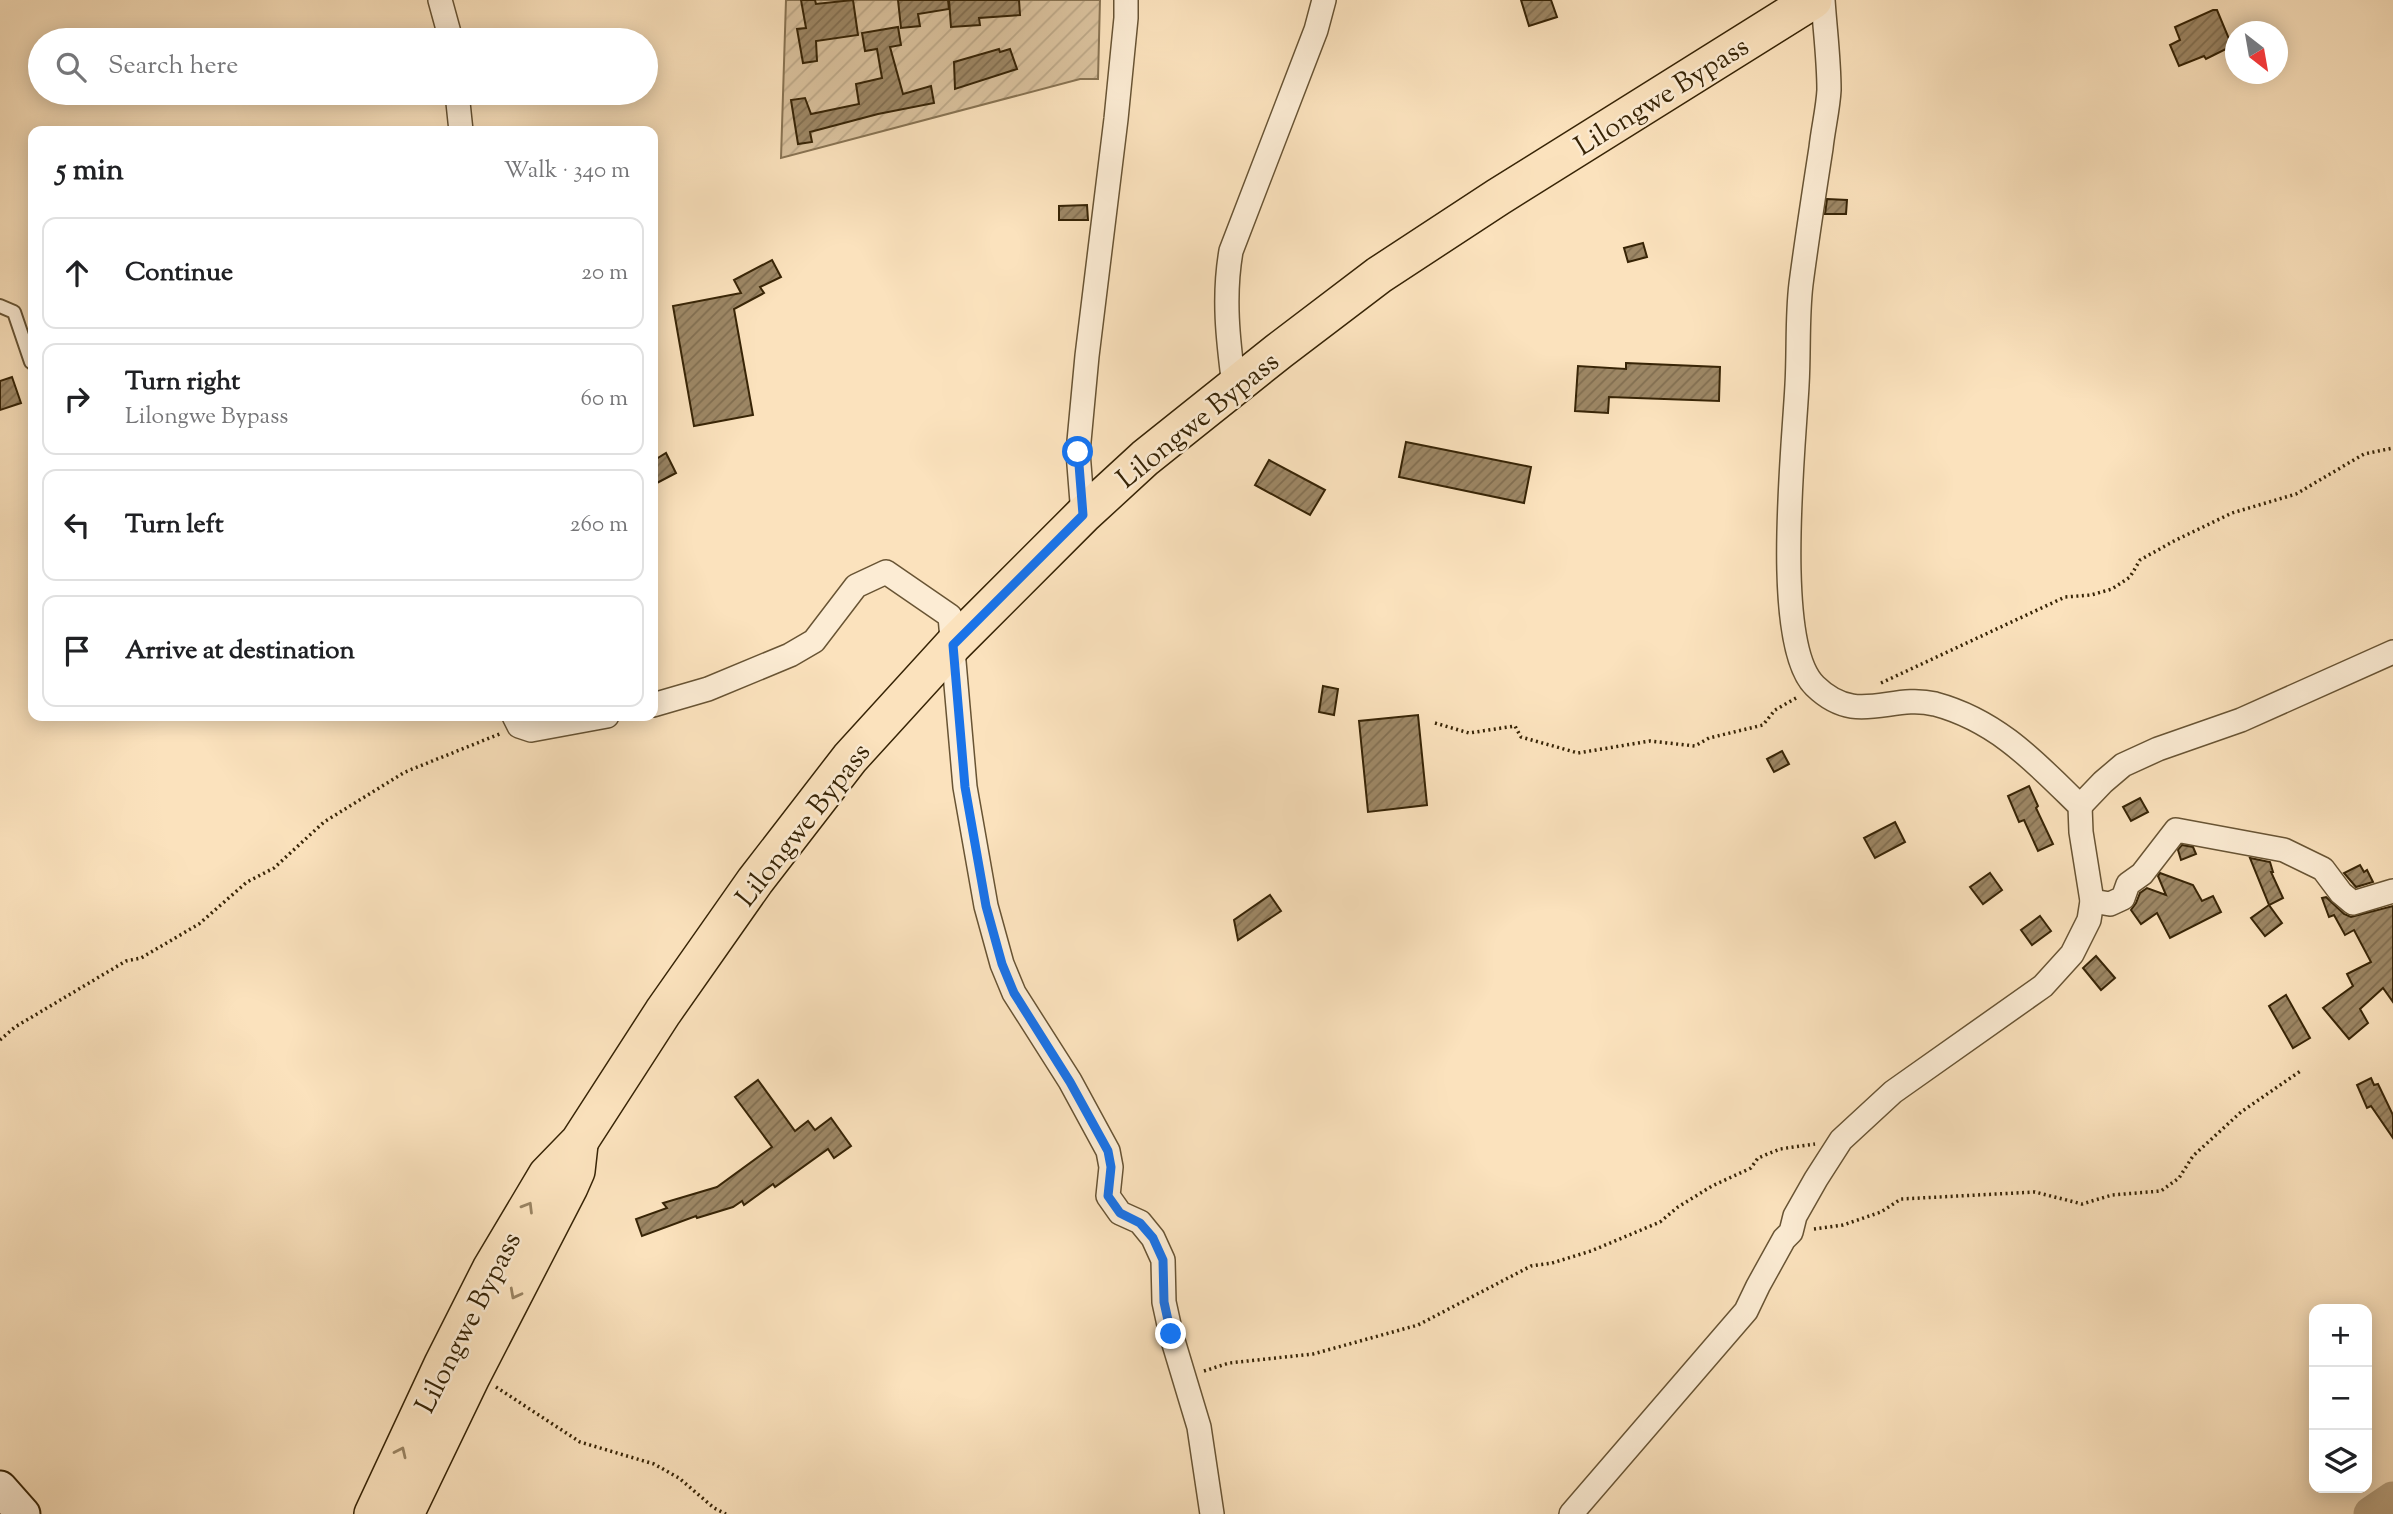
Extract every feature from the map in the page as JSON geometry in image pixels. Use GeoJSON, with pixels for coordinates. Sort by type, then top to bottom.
{"type":"FeatureCollection","features":[{"type":"Feature","properties":{"kind":"main road","name":"Lilongwe Bypass"},"geometry":{"type":"LineString","coordinates":[[373,1514],[491,1269],[547,1175],[579,1142],[663,1012],[755,881],[850,758],[953,645],[1083,515],[1145,458],[1379,275],[1498,197],[1813,0]]}},
{"type":"Feature","properties":{"kind":"main road","name":"Lilongwe Bypass"},"geometry":{"type":"LineString","coordinates":[[405,1514],[471,1377],[569,1187],[576,1171],[579,1142]]}},
{"type":"Feature","properties":{"kind":"main road"},"geometry":{"type":"LineString","coordinates":[[0,1488],[23,1514]]}},
{"type":"Feature","properties":{"kind":"street"},"geometry":{"type":"LineString","coordinates":[[440,0],[448,28]]}},
{"type":"Feature","properties":{"kind":"street"},"geometry":{"type":"LineString","coordinates":[[1083,515],[1078,452],[1116,119],[1126,0]]}},
{"type":"Feature","properties":{"kind":"street"},"geometry":{"type":"LineString","coordinates":[[1234,386],[1226,309],[1231,251],[1311,42],[1324,0]]}},
{"type":"Feature","properties":{"kind":"street"},"geometry":{"type":"LineString","coordinates":[[1571,1514],[1746,1311],[1764,1274],[1784,1239],[1791,1232],[1795,1216],[1841,1140],[1893,1092],[2043,986],[2072,954],[2089,920],[2092,901],[2081,832],[2080,806],[2008,738],[1934,704],[1858,708],[1843,705],[1825,695],[1804,675],[1794,634],[1788,504],[1801,288],[1829,91],[1823,0]]}},
{"type":"Feature","properties":{"kind":"street"},"geometry":{"type":"LineString","coordinates":[[458,105],[460,126]]}},
{"type":"Feature","properties":{"kind":"street"},"geometry":{"type":"LineString","coordinates":[[658,704],[708,689],[790,655],[814,640],[856,586],[886,572],[950,616],[962,755],[976,856],[1002,964],[1014,993],[1070,1082],[1108,1151],[1111,1167],[1108,1196],[1120,1213],[1140,1223],[1153,1238],[1163,1260],[1164,1302],[1199,1427],[1212,1514]]}},
{"type":"Feature","properties":{"kind":"street"},"geometry":{"type":"LineString","coordinates":[[2080,806],[2123,765],[2158,749],[2241,720],[2393,652]]}},
{"type":"Feature","properties":{"kind":"street"},"geometry":{"type":"LineString","coordinates":[[516,721],[531,730],[580,721]]}},
{"type":"Feature","properties":{"kind":"street"},"geometry":{"type":"LineString","coordinates":[[2092,901],[2110,904],[2123,898],[2128,884],[2142,874],[2176,830],[2284,850],[2323,869],[2353,903],[2393,891]]}},
{"type":"Feature","properties":{"kind":"lane"},"geometry":{"type":"LineString","coordinates":[[0,306],[15,312],[28,353]]}},
{"type":"Feature","properties":{"kind":"path"},"geometry":{"type":"LineString","coordinates":[[1858,708],[1864,691],[2065,597],[2091,595],[2112,589],[2130,577],[2140,560],[2174,541],[2232,513],[2296,494],[2364,454],[2393,448]]}},
{"type":"Feature","properties":{"kind":"path"},"geometry":{"type":"LineString","coordinates":[[1435,723],[1469,733],[1515,726],[1521,737],[1578,753],[1650,741],[1695,746],[1709,738],[1763,725],[1775,710],[1799,697],[1825,695]]}},
{"type":"Feature","properties":{"kind":"path"},"geometry":{"type":"LineString","coordinates":[[0,1040],[15,1027],[126,961],[141,958],[199,924],[247,882],[274,868],[324,822],[405,772],[516,721]]}},
{"type":"Feature","properties":{"kind":"path"},"geometry":{"type":"LineString","coordinates":[[1791,1232],[1843,1225],[1881,1212],[1901,1199],[2035,1192],[2082,1204],[2112,1195],[2161,1192],[2179,1178],[2193,1156],[2241,1112],[2302,1070]]}},
{"type":"Feature","properties":{"kind":"path"},"geometry":{"type":"LineString","coordinates":[[1184,1378],[1229,1363],[1313,1354],[1418,1325],[1531,1266],[1552,1264],[1591,1251],[1660,1222],[1712,1186],[1751,1168],[1758,1158],[1780,1149],[1841,1140]]}},
{"type":"Feature","properties":{"kind":"path"},"geometry":{"type":"LineString","coordinates":[[496,1387],[580,1442],[654,1464],[679,1478],[714,1508],[726,1514]]}},
{"type":"Feature","properties":{"kind":"shaded area"},"geometry":{"type":"Polygon","coordinates":[[[786,0],[1100,0],[1098,79],[1080,79],[781,158],[786,0]]]}},
{"type":"Feature","properties":{"kind":"building"},"geometry":{"type":"Polygon","coordinates":[[[801,0],[815,0],[816,4],[853,0],[858,35],[816,41],[817,61],[803,63],[797,29],[806,28],[801,0]]]}},
{"type":"Feature","properties":{"kind":"building"},"geometry":{"type":"Polygon","coordinates":[[[898,0],[948,0],[949,9],[918,14],[920,26],[901,28],[898,0]]]}},
{"type":"Feature","properties":{"kind":"building"},"geometry":{"type":"Polygon","coordinates":[[[949,0],[1019,0],[1020,15],[979,18],[980,25],[951,27],[949,0]]]}},
{"type":"Feature","properties":{"kind":"building"},"geometry":{"type":"Polygon","coordinates":[[[1521,0],[1551,0],[1557,17],[1529,26],[1521,0]]]}},
{"type":"Feature","properties":{"kind":"building"},"geometry":{"type":"Polygon","coordinates":[[[2217,10],[2225,29],[2225,50],[2206,59],[2204,56],[2179,66],[2170,45],[2180,40],[2175,27],[2217,10]]]}},
{"type":"Feature","properties":{"kind":"building"},"geometry":{"type":"Polygon","coordinates":[[[898,27],[901,45],[890,47],[903,94],[931,86],[934,103],[810,132],[812,142],[798,144],[791,100],[805,98],[811,114],[859,104],[856,84],[882,78],[877,49],[865,51],[862,33],[898,27]]]}},
{"type":"Feature","properties":{"kind":"building"},"geometry":{"type":"Polygon","coordinates":[[[999,49],[1000,52],[1010,49],[1017,69],[955,89],[954,62],[999,49]]]}},
{"type":"Feature","properties":{"kind":"building"},"geometry":{"type":"Polygon","coordinates":[[[1827,199],[1847,200],[1846,214],[1825,214],[1827,199]]]}},
{"type":"Feature","properties":{"kind":"building"},"geometry":{"type":"Polygon","coordinates":[[[1087,205],[1088,220],[1059,220],[1059,206],[1087,205]]]}},
{"type":"Feature","properties":{"kind":"building"},"geometry":{"type":"Polygon","coordinates":[[[1643,243],[1647,257],[1628,262],[1624,248],[1643,243]]]}},
{"type":"Feature","properties":{"kind":"building"},"geometry":{"type":"Polygon","coordinates":[[[772,260],[781,277],[760,287],[764,293],[734,309],[753,415],[694,426],[673,306],[741,293],[734,280],[772,260]]]}},
{"type":"Feature","properties":{"kind":"building"},"geometry":{"type":"Polygon","coordinates":[[[1626,363],[1720,367],[1719,401],[1609,397],[1608,413],[1575,411],[1578,366],[1626,369],[1626,363]]]}},
{"type":"Feature","properties":{"kind":"building"},"geometry":{"type":"Polygon","coordinates":[[[12,377],[21,403],[0,410],[0,381],[12,377]]]}},
{"type":"Feature","properties":{"kind":"building"},"geometry":{"type":"Polygon","coordinates":[[[1406,442],[1531,467],[1524,503],[1399,477],[1406,442]]]}},
{"type":"Feature","properties":{"kind":"building"},"geometry":{"type":"Polygon","coordinates":[[[666,453],[676,473],[658,482],[658,458],[666,453]]]}},
{"type":"Feature","properties":{"kind":"building"},"geometry":{"type":"Polygon","coordinates":[[[1269,460],[1325,490],[1310,515],[1255,485],[1269,460]]]}},
{"type":"Feature","properties":{"kind":"building"},"geometry":{"type":"Polygon","coordinates":[[[1323,686],[1338,689],[1334,715],[1319,712],[1323,686]]]}},
{"type":"Feature","properties":{"kind":"building"},"geometry":{"type":"Polygon","coordinates":[[[1418,715],[1427,805],[1368,812],[1359,721],[1418,715]]]}},
{"type":"Feature","properties":{"kind":"building"},"geometry":{"type":"Polygon","coordinates":[[[1782,751],[1789,764],[1774,772],[1767,759],[1782,751]]]}},
{"type":"Feature","properties":{"kind":"building"},"geometry":{"type":"Polygon","coordinates":[[[2029,786],[2053,844],[2038,851],[2024,820],[2019,822],[2008,796],[2029,786]]]}},
{"type":"Feature","properties":{"kind":"building"},"geometry":{"type":"Polygon","coordinates":[[[2140,798],[2148,812],[2131,821],[2123,807],[2140,798]]]}},
{"type":"Feature","properties":{"kind":"building"},"geometry":{"type":"Polygon","coordinates":[[[1895,822],[1905,842],[1875,858],[1864,838],[1895,822]]]}},
{"type":"Feature","properties":{"kind":"building"},"geometry":{"type":"Polygon","coordinates":[[[2182,845],[2193,847],[2196,854],[2181,860],[2178,850],[2182,845]]]}},
{"type":"Feature","properties":{"kind":"building"},"geometry":{"type":"Polygon","coordinates":[[[2250,858],[2270,862],[2271,872],[2283,898],[2269,905],[2250,858]]]}},
{"type":"Feature","properties":{"kind":"building"},"geometry":{"type":"Polygon","coordinates":[[[2360,865],[2364,872],[2367,870],[2373,882],[2356,887],[2344,873],[2360,865]]]}},
{"type":"Feature","properties":{"kind":"building"},"geometry":{"type":"Polygon","coordinates":[[[1990,873],[2002,890],[1983,904],[1970,887],[1990,873]]]}},
{"type":"Feature","properties":{"kind":"building"},"geometry":{"type":"Polygon","coordinates":[[[2160,873],[2193,885],[2202,901],[2213,896],[2221,912],[2170,938],[2157,913],[2141,924],[2131,910],[2140,893],[2147,888],[2166,895],[2158,876],[2160,873]]]}},
{"type":"Feature","properties":{"kind":"building"},"geometry":{"type":"Polygon","coordinates":[[[1270,895],[1281,911],[1238,940],[1234,920],[1270,895]]]}},
{"type":"Feature","properties":{"kind":"building"},"geometry":{"type":"Polygon","coordinates":[[[2326,897],[2351,917],[2393,906],[2393,1002],[2383,988],[2360,1009],[2368,1023],[2349,1039],[2323,1008],[2353,986],[2347,974],[2371,962],[2354,930],[2345,935],[2334,915],[2329,917],[2322,898],[2326,897]]]}},
{"type":"Feature","properties":{"kind":"building"},"geometry":{"type":"Polygon","coordinates":[[[2269,905],[2282,923],[2265,936],[2251,918],[2269,905]]]}},
{"type":"Feature","properties":{"kind":"building"},"geometry":{"type":"Polygon","coordinates":[[[2040,916],[2051,931],[2032,945],[2021,930],[2040,916]]]}},
{"type":"Feature","properties":{"kind":"building"},"geometry":{"type":"Polygon","coordinates":[[[2096,956],[2115,978],[2101,990],[2083,968],[2096,956]]]}},
{"type":"Feature","properties":{"kind":"building"},"geometry":{"type":"Polygon","coordinates":[[[2286,995],[2310,1038],[2293,1048],[2269,1006],[2286,995]]]}},
{"type":"Feature","properties":{"kind":"building"},"geometry":{"type":"Polygon","coordinates":[[[2371,1078],[2374,1085],[2378,1084],[2393,1115],[2393,1138],[2371,1106],[2367,1108],[2357,1085],[2371,1078]]]}},
{"type":"Feature","properties":{"kind":"building"},"geometry":{"type":"Polygon","coordinates":[[[758,1080],[795,1131],[808,1121],[815,1130],[831,1118],[851,1146],[834,1158],[828,1149],[775,1187],[773,1184],[744,1205],[742,1201],[733,1207],[697,1218],[696,1216],[642,1236],[636,1219],[667,1208],[663,1203],[717,1187],[772,1147],[735,1097],[758,1080]]]}},
{"type":"Feature","properties":{"kind":"waterway"},"geometry":{"type":"LineString","coordinates":[[2371,1514],[2393,1499]]}},
{"type":"Feature","properties":{"kind":"route"},"geometry":{"type":"LineString","coordinates":[[1078,452],[1083,515],[953,645],[965,787],[986,906],[1002,964],[1014,993],[1070,1082],[1108,1151],[1111,1167],[1108,1196],[1120,1213],[1140,1223],[1153,1238],[1163,1260],[1164,1302],[1171,1334]]}}]}
